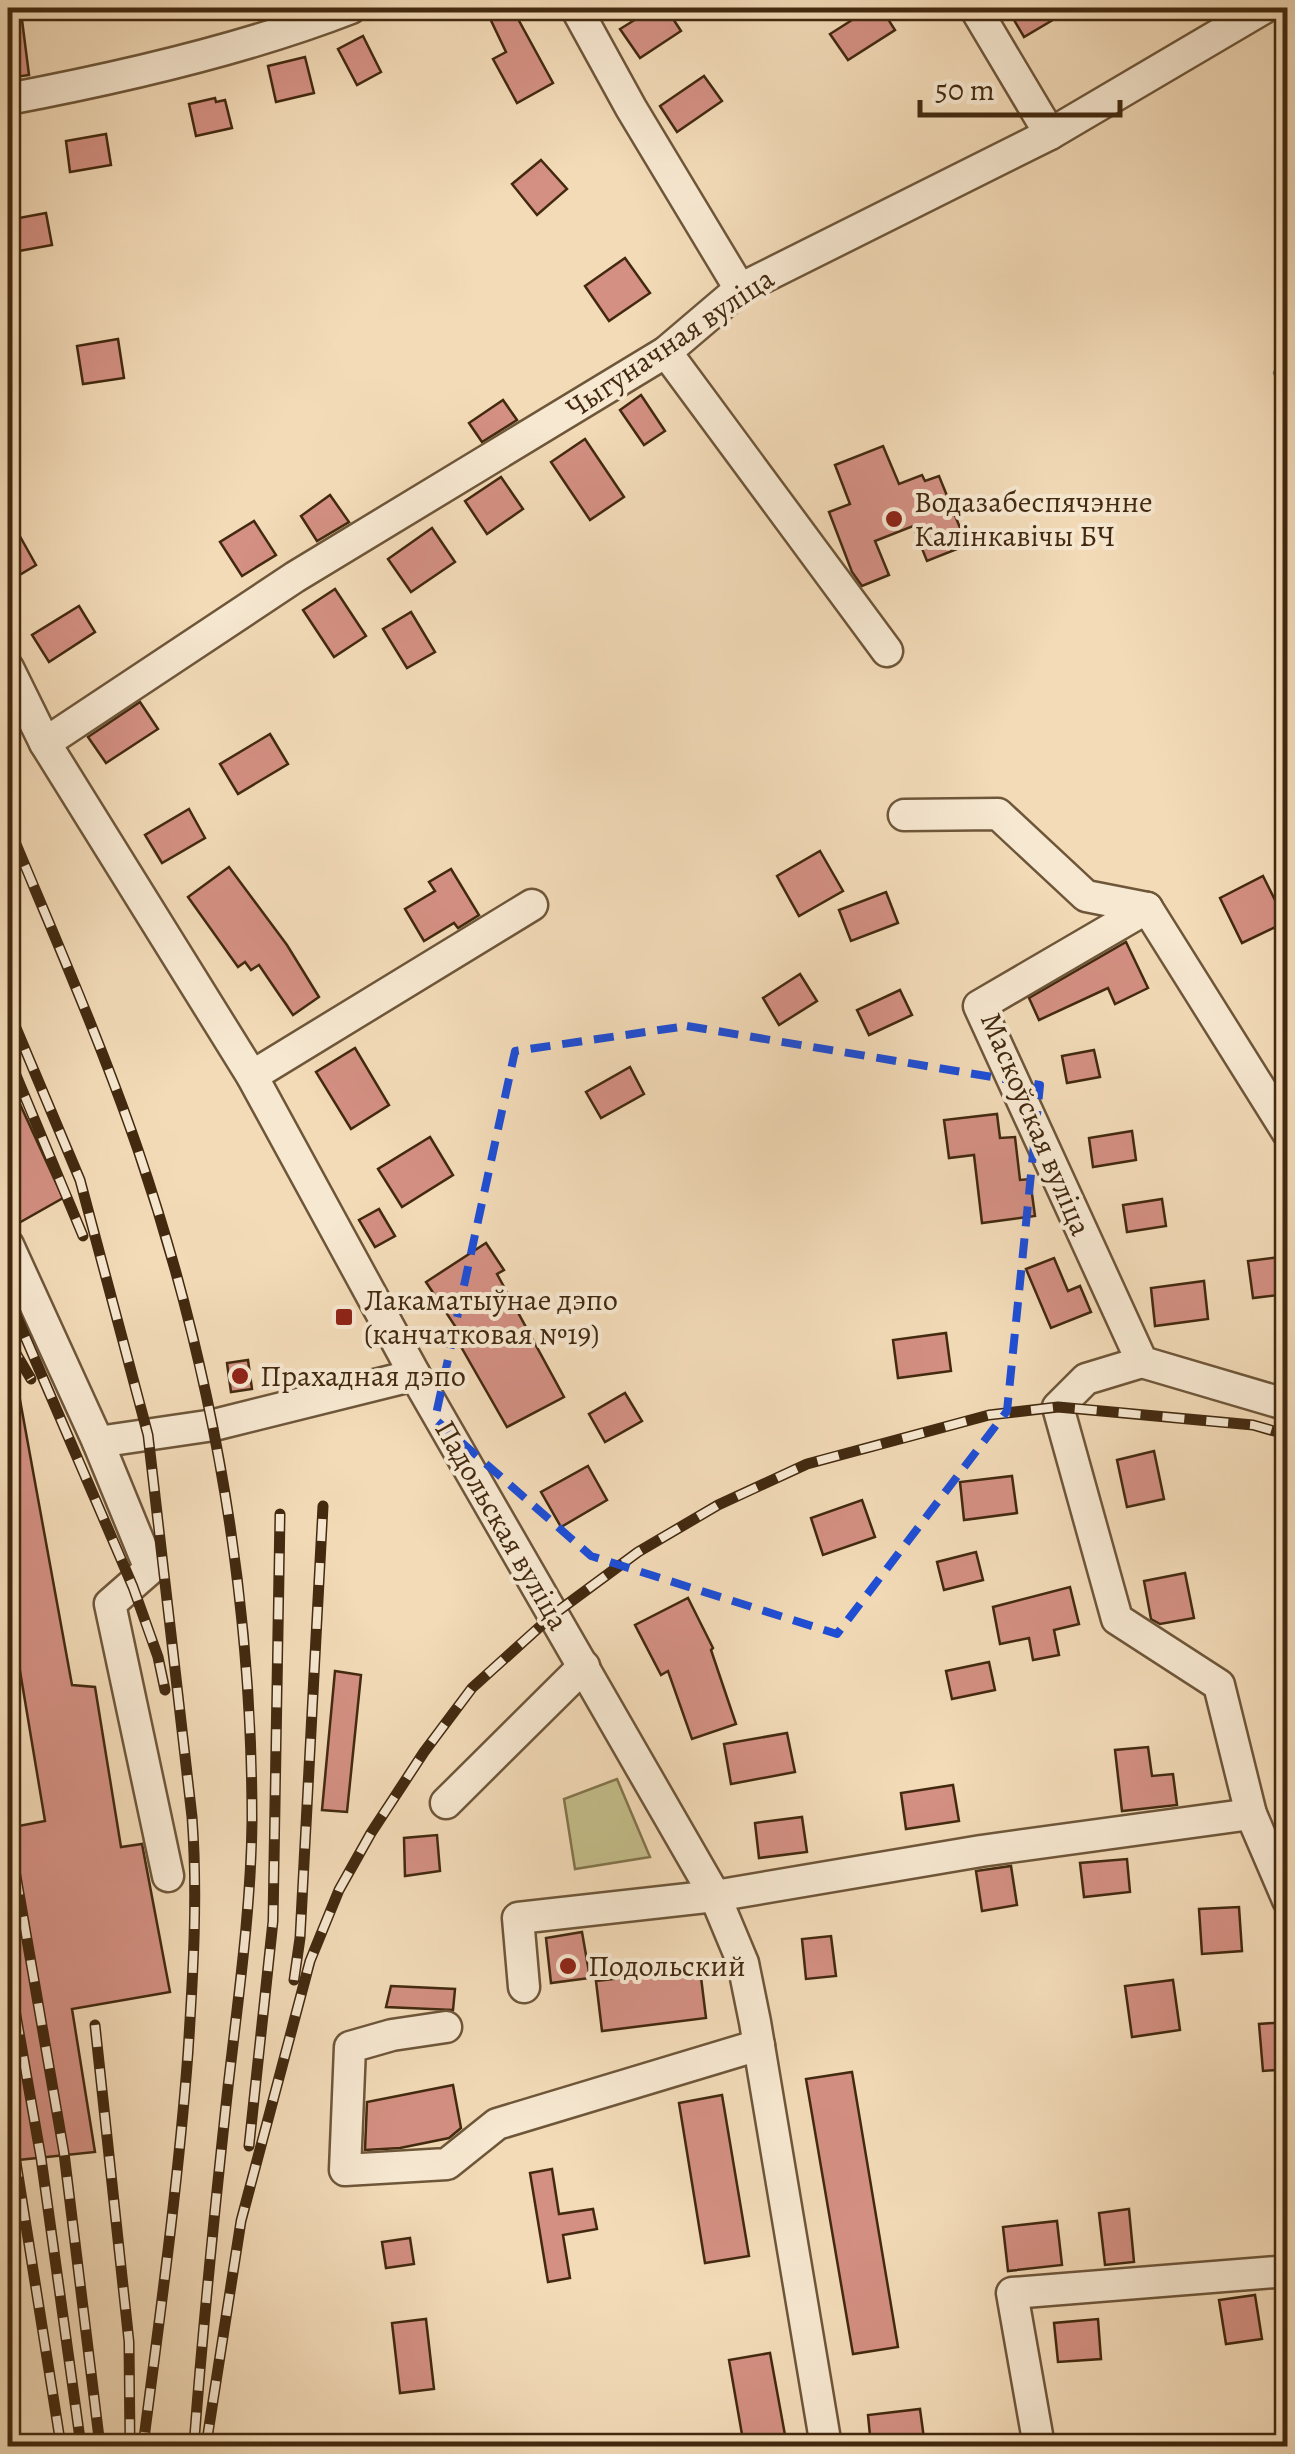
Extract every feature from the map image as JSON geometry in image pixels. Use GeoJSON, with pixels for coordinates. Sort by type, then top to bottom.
{"type":"FeatureCollection","features":[{"type":"Feature","properties":{"kind":"street"},"geometry":{"type":"LineString","coordinates":[[8,100],[298,28],[351,8]]}},
{"type":"Feature","properties":{"kind":"street"},"geometry":{"type":"LineString","coordinates":[[576,8],[631,108],[740,288]]}},
{"type":"Feature","properties":{"kind":"street"},"geometry":{"type":"LineString","coordinates":[[975,8],[1050,134]]}},
{"type":"Feature","properties":{"kind":"street","name":"Чыгуначная вуліца"},"geometry":{"type":"LineString","coordinates":[[45,742],[296,577],[666,352],[740,288],[1050,134],[1264,8]]}},
{"type":"Feature","properties":{"kind":"street"},"geometry":{"type":"LineString","coordinates":[[666,352],[886,650]]}},
{"type":"Feature","properties":{"kind":"street","name":"Падольская вуліца"},"geometry":{"type":"LineString","coordinates":[[8,668],[45,742],[252,1076],[415,1375],[715,1896],[742,1963],[759,2045],[826,2446]]}},
{"type":"Feature","properties":{"kind":"street"},"geometry":{"type":"LineString","coordinates":[[904,814],[998,814],[1086,896],[1147,908],[1288,1132]]}},
{"type":"Feature","properties":{"kind":"street"},"geometry":{"type":"LineString","coordinates":[[252,1076],[532,905]]}},
{"type":"Feature","properties":{"kind":"street","name":"Маскоўская вуліца"},"geometry":{"type":"LineString","coordinates":[[1142,1362],[979,1006],[1147,908]]}},
{"type":"Feature","properties":{"kind":"street"},"geometry":{"type":"LineString","coordinates":[[8,1245],[98,1442],[150,1569],[110,1604],[168,1876]]}},
{"type":"Feature","properties":{"kind":"street"},"geometry":{"type":"LineString","coordinates":[[1288,1404],[1142,1362],[1086,1379],[1058,1407],[1118,1618],[1219,1685],[1251,1814],[1288,1900]]}},
{"type":"Feature","properties":{"kind":"street"},"geometry":{"type":"LineString","coordinates":[[98,1442],[214,1425],[415,1375]]}},
{"type":"Feature","properties":{"kind":"street"},"geometry":{"type":"LineString","coordinates":[[446,1802],[584,1666]]}},
{"type":"Feature","properties":{"kind":"street"},"geometry":{"type":"LineString","coordinates":[[524,1988],[518,1918],[715,1896],[981,1850],[1251,1814]]}},
{"type":"Feature","properties":{"kind":"street"},"geometry":{"type":"LineString","coordinates":[[446,2028],[392,2035],[350,2046],[345,2170],[447,2164],[497,2124],[759,2045]]}},
{"type":"Feature","properties":{"kind":"street"},"geometry":{"type":"LineString","coordinates":[[1040,2446],[1012,2292],[1288,2270]]}},
{"type":"Feature","properties":{"kind":"highlighted area"},"geometry":{"type":"Polygon","coordinates":[[[687,1026],[1040,1085],[1007,1411],[837,1634],[591,1556],[435,1419],[515,1051],[687,1026]]]}},
{"type":"Feature","properties":{"kind":"shaded area"},"geometry":{"type":"Polygon","coordinates":[[[617,1779],[650,1857],[575,1869],[564,1799],[617,1779]]]}},
{"type":"Feature","properties":{"kind":"building"},"geometry":{"type":"Polygon","coordinates":[[[485,8],[512,8],[553,83],[517,103],[493,59],[506,52],[485,8]]]}},
{"type":"Feature","properties":{"kind":"building"},"geometry":{"type":"Polygon","coordinates":[[[654,8],[666,8],[681,31],[640,58],[620,29],[654,8]]]}},
{"type":"Feature","properties":{"kind":"building"},"geometry":{"type":"Polygon","coordinates":[[[871,8],[881,8],[895,30],[848,60],[830,34],[871,8]]]}},
{"type":"Feature","properties":{"kind":"building"},"geometry":{"type":"Polygon","coordinates":[[[1007,8],[1073,8],[1024,37],[1007,8]]]}},
{"type":"Feature","properties":{"kind":"building"},"geometry":{"type":"Polygon","coordinates":[[[21,12],[29,75],[8,78],[8,13],[21,12]]]}},
{"type":"Feature","properties":{"kind":"building"},"geometry":{"type":"Polygon","coordinates":[[[363,36],[381,72],[357,85],[338,49],[363,36]]]}},
{"type":"Feature","properties":{"kind":"building"},"geometry":{"type":"Polygon","coordinates":[[[305,57],[314,93],[276,102],[268,66],[305,57]]]}},
{"type":"Feature","properties":{"kind":"building"},"geometry":{"type":"Polygon","coordinates":[[[704,76],[722,101],[677,132],[660,106],[704,76]]]}},
{"type":"Feature","properties":{"kind":"building"},"geometry":{"type":"Polygon","coordinates":[[[215,98],[216,102],[225,100],[232,128],[196,136],[189,104],[215,98]]]}},
{"type":"Feature","properties":{"kind":"building"},"geometry":{"type":"Polygon","coordinates":[[[106,134],[111,165],[70,172],[66,141],[106,134]]]}},
{"type":"Feature","properties":{"kind":"building"},"geometry":{"type":"Polygon","coordinates":[[[541,160],[567,189],[537,215],[512,184],[541,160]]]}},
{"type":"Feature","properties":{"kind":"building"},"geometry":{"type":"Polygon","coordinates":[[[46,213],[52,245],[8,253],[8,220],[46,213]]]}},
{"type":"Feature","properties":{"kind":"building"},"geometry":{"type":"Polygon","coordinates":[[[625,258],[650,293],[609,321],[585,286],[625,258]]]}},
{"type":"Feature","properties":{"kind":"building"},"geometry":{"type":"Polygon","coordinates":[[[118,339],[124,378],[83,384],[77,346],[118,339]]]}},
{"type":"Feature","properties":{"kind":"building"},"geometry":{"type":"Polygon","coordinates":[[[641,395],[665,431],[644,445],[620,410],[641,395]]]}},
{"type":"Feature","properties":{"kind":"building"},"geometry":{"type":"Polygon","coordinates":[[[503,400],[517,420],[482,442],[469,423],[503,400]]]}},
{"type":"Feature","properties":{"kind":"building"},"geometry":{"type":"Polygon","coordinates":[[[585,439],[624,497],[590,520],[551,462],[585,439]]]}},
{"type":"Feature","properties":{"kind":"building","name":"Водазабеспячэнне Калінкавічы БЧ"},"geometry":{"type":"Polygon","coordinates":[[[883,446],[899,484],[922,475],[925,481],[939,476],[967,545],[927,561],[913,526],[875,541],[889,575],[862,586],[852,572],[829,512],[850,504],[835,465],[883,446]]]}},
{"type":"Feature","properties":{"kind":"building"},"geometry":{"type":"Polygon","coordinates":[[[501,477],[523,509],[487,534],[465,501],[501,477]]]}},
{"type":"Feature","properties":{"kind":"building"},"geometry":{"type":"Polygon","coordinates":[[[330,495],[349,522],[317,541],[301,516],[330,495]]]}},
{"type":"Feature","properties":{"kind":"building"},"geometry":{"type":"Polygon","coordinates":[[[8,515],[36,565],[8,582],[8,515]]]}},
{"type":"Feature","properties":{"kind":"building"},"geometry":{"type":"Polygon","coordinates":[[[254,521],[276,555],[242,576],[220,542],[254,521]]]}},
{"type":"Feature","properties":{"kind":"building"},"geometry":{"type":"Polygon","coordinates":[[[432,528],[455,562],[411,592],[388,559],[432,528]]]}},
{"type":"Feature","properties":{"kind":"building"},"geometry":{"type":"Polygon","coordinates":[[[335,589],[366,636],[334,657],[303,610],[335,589]]]}},
{"type":"Feature","properties":{"kind":"building"},"geometry":{"type":"Polygon","coordinates":[[[79,606],[95,632],[49,662],[32,635],[79,606]]]}},
{"type":"Feature","properties":{"kind":"building"},"geometry":{"type":"Polygon","coordinates":[[[411,612],[435,652],[407,668],[383,629],[411,612]]]}},
{"type":"Feature","properties":{"kind":"building"},"geometry":{"type":"Polygon","coordinates":[[[140,702],[158,729],[106,763],[88,737],[140,702]]]}},
{"type":"Feature","properties":{"kind":"building"},"geometry":{"type":"Polygon","coordinates":[[[270,734],[288,764],[238,794],[220,764],[270,734]]]}},
{"type":"Feature","properties":{"kind":"building"},"geometry":{"type":"Polygon","coordinates":[[[189,809],[205,838],[162,863],[145,835],[189,809]]]}},
{"type":"Feature","properties":{"kind":"building"},"geometry":{"type":"Polygon","coordinates":[[[820,851],[843,891],[799,916],[777,876],[820,851]]]}},
{"type":"Feature","properties":{"kind":"building"},"geometry":{"type":"Polygon","coordinates":[[[229,867],[287,945],[319,997],[293,1015],[259,965],[251,970],[245,962],[238,967],[188,897],[229,867]]]}},
{"type":"Feature","properties":{"kind":"building"},"geometry":{"type":"Polygon","coordinates":[[[451,869],[479,915],[458,928],[454,923],[424,941],[405,909],[435,891],[429,882],[451,869]]]}},
{"type":"Feature","properties":{"kind":"building"},"geometry":{"type":"Polygon","coordinates":[[[1263,876],[1286,922],[1242,943],[1220,898],[1263,876]]]}},
{"type":"Feature","properties":{"kind":"building"},"geometry":{"type":"Polygon","coordinates":[[[886,892],[898,923],[851,941],[839,910],[886,892]]]}},
{"type":"Feature","properties":{"kind":"building"},"geometry":{"type":"Polygon","coordinates":[[[1126,942],[1148,988],[1115,1004],[1108,988],[1039,1020],[1029,998],[1126,942]]]}},
{"type":"Feature","properties":{"kind":"building"},"geometry":{"type":"Polygon","coordinates":[[[800,974],[817,1001],[779,1025],[763,998],[800,974]]]}},
{"type":"Feature","properties":{"kind":"building"},"geometry":{"type":"Polygon","coordinates":[[[900,990],[912,1015],[869,1035],[857,1010],[900,990]]]}},
{"type":"Feature","properties":{"kind":"building"},"geometry":{"type":"Polygon","coordinates":[[[355,1048],[389,1105],[351,1129],[316,1072],[355,1048]]]}},
{"type":"Feature","properties":{"kind":"building"},"geometry":{"type":"Polygon","coordinates":[[[1094,1050],[1100,1077],[1067,1083],[1062,1056],[1094,1050]]]}},
{"type":"Feature","properties":{"kind":"building"},"geometry":{"type":"Polygon","coordinates":[[[630,1067],[644,1094],[601,1118],[586,1092],[630,1067]]]}},
{"type":"Feature","properties":{"kind":"building"},"geometry":{"type":"Polygon","coordinates":[[[8,1078],[63,1198],[17,1224],[8,1203],[8,1078]]]}},
{"type":"Feature","properties":{"kind":"building"},"geometry":{"type":"Polygon","coordinates":[[[997,1114],[1000,1138],[1015,1137],[1020,1180],[1030,1179],[1035,1216],[982,1223],[974,1155],[949,1158],[944,1120],[997,1114]]]}},
{"type":"Feature","properties":{"kind":"building"},"geometry":{"type":"Polygon","coordinates":[[[1132,1131],[1136,1160],[1093,1167],[1089,1138],[1132,1131]]]}},
{"type":"Feature","properties":{"kind":"building"},"geometry":{"type":"Polygon","coordinates":[[[430,1137],[453,1175],[402,1207],[378,1169],[430,1137]]]}},
{"type":"Feature","properties":{"kind":"building"},"geometry":{"type":"Polygon","coordinates":[[[1162,1199],[1166,1226],[1127,1232],[1123,1205],[1162,1199]]]}},
{"type":"Feature","properties":{"kind":"building"},"geometry":{"type":"Polygon","coordinates":[[[379,1209],[395,1236],[375,1247],[359,1220],[379,1209]]]}},
{"type":"Feature","properties":{"kind":"building"},"geometry":{"type":"Polygon","coordinates":[[[486,1243],[504,1270],[497,1274],[564,1397],[507,1427],[456,1338],[461,1335],[426,1282],[486,1243]]]}},
{"type":"Feature","properties":{"kind":"building"},"geometry":{"type":"Polygon","coordinates":[[[1288,1256],[1288,1294],[1253,1298],[1248,1261],[1288,1256]]]}},
{"type":"Feature","properties":{"kind":"building"},"geometry":{"type":"Polygon","coordinates":[[[1054,1258],[1068,1291],[1080,1286],[1091,1312],[1051,1328],[1026,1269],[1054,1258]]]}},
{"type":"Feature","properties":{"kind":"building"},"geometry":{"type":"Polygon","coordinates":[[[1204,1281],[1208,1319],[1155,1326],[1151,1288],[1204,1281]]]}},
{"type":"Feature","properties":{"kind":"building"},"geometry":{"type":"Polygon","coordinates":[[[946,1333],[951,1371],[898,1378],[893,1340],[946,1333]]]}},
{"type":"Feature","properties":{"kind":"building","name":"Прахадная дэпо"},"geometry":{"type":"Polygon","coordinates":[[[248,1360],[252,1389],[231,1392],[227,1363],[248,1360]]]}},
{"type":"Feature","properties":{"kind":"building"},"geometry":{"type":"Polygon","coordinates":[[[18,1389],[72,1685],[95,1687],[121,1847],[142,1844],[170,1992],[72,2009],[95,2152],[8,2161],[8,1828],[45,1821],[8,1599],[8,1390],[18,1389]]]}},
{"type":"Feature","properties":{"kind":"building"},"geometry":{"type":"Polygon","coordinates":[[[625,1393],[642,1421],[605,1442],[589,1414],[625,1393]]]}},
{"type":"Feature","properties":{"kind":"building"},"geometry":{"type":"Polygon","coordinates":[[[1154,1451],[1164,1499],[1127,1507],[1117,1460],[1154,1451]]]}},
{"type":"Feature","properties":{"kind":"building"},"geometry":{"type":"Polygon","coordinates":[[[588,1466],[607,1500],[561,1527],[541,1492],[588,1466]]]}},
{"type":"Feature","properties":{"kind":"building"},"geometry":{"type":"Polygon","coordinates":[[[1012,1476],[1017,1513],[964,1520],[960,1482],[1012,1476]]]}},
{"type":"Feature","properties":{"kind":"building"},"geometry":{"type":"Polygon","coordinates":[[[862,1500],[875,1537],[823,1555],[811,1518],[862,1500]]]}},
{"type":"Feature","properties":{"kind":"building"},"geometry":{"type":"Polygon","coordinates":[[[976,1552],[983,1580],[944,1590],[937,1562],[976,1552]]]}},
{"type":"Feature","properties":{"kind":"building"},"geometry":{"type":"Polygon","coordinates":[[[1185,1573],[1194,1618],[1160,1624],[1151,1619],[1144,1581],[1185,1573]]]}},
{"type":"Feature","properties":{"kind":"building"},"geometry":{"type":"Polygon","coordinates":[[[1070,1587],[1079,1624],[1054,1630],[1059,1655],[1033,1660],[1029,1638],[1000,1644],[993,1607],[1070,1587]]]}},
{"type":"Feature","properties":{"kind":"building"},"geometry":{"type":"Polygon","coordinates":[[[688,1598],[713,1648],[736,1724],[692,1739],[668,1671],[661,1675],[635,1625],[688,1598]]]}},
{"type":"Feature","properties":{"kind":"building"},"geometry":{"type":"Polygon","coordinates":[[[989,1662],[995,1690],[952,1699],[946,1671],[989,1662]]]}},
{"type":"Feature","properties":{"kind":"building"},"geometry":{"type":"Polygon","coordinates":[[[335,1671],[361,1675],[347,1812],[322,1810],[335,1671]]]}},
{"type":"Feature","properties":{"kind":"building"},"geometry":{"type":"Polygon","coordinates":[[[787,1733],[795,1772],[731,1784],[724,1744],[787,1733]]]}},
{"type":"Feature","properties":{"kind":"building"},"geometry":{"type":"Polygon","coordinates":[[[1148,1747],[1152,1776],[1173,1774],[1177,1805],[1122,1811],[1115,1750],[1148,1747]]]}},
{"type":"Feature","properties":{"kind":"building"},"geometry":{"type":"Polygon","coordinates":[[[953,1785],[959,1821],[906,1829],[901,1793],[953,1785]]]}},
{"type":"Feature","properties":{"kind":"building"},"geometry":{"type":"Polygon","coordinates":[[[802,1817],[807,1852],[759,1858],[755,1823],[802,1817]]]}},
{"type":"Feature","properties":{"kind":"building"},"geometry":{"type":"Polygon","coordinates":[[[437,1835],[440,1871],[405,1876],[404,1838],[437,1835]]]}},
{"type":"Feature","properties":{"kind":"building"},"geometry":{"type":"Polygon","coordinates":[[[1127,1859],[1130,1892],[1084,1897],[1080,1863],[1127,1859]]]}},
{"type":"Feature","properties":{"kind":"building"},"geometry":{"type":"Polygon","coordinates":[[[1011,1866],[1017,1905],[982,1911],[976,1871],[1011,1866]]]}},
{"type":"Feature","properties":{"kind":"building"},"geometry":{"type":"Polygon","coordinates":[[[1239,1907],[1242,1951],[1202,1954],[1199,1909],[1239,1907]]]}},
{"type":"Feature","properties":{"kind":"building","name":"Подольский"},"geometry":{"type":"Polygon","coordinates":[[[582,1932],[590,1978],[551,1983],[546,1938],[582,1932]]]}},
{"type":"Feature","properties":{"kind":"building"},"geometry":{"type":"Polygon","coordinates":[[[831,1936],[836,1976],[806,1979],[802,1939],[831,1936]]]}},
{"type":"Feature","properties":{"kind":"building"},"geometry":{"type":"Polygon","coordinates":[[[700,1969],[706,2018],[602,2031],[596,1981],[700,1969]]]}},
{"type":"Feature","properties":{"kind":"building"},"geometry":{"type":"Polygon","coordinates":[[[1173,1980],[1180,2030],[1132,2037],[1125,1986],[1173,1980]]]}},
{"type":"Feature","properties":{"kind":"building"},"geometry":{"type":"Polygon","coordinates":[[[391,1986],[455,1989],[453,2010],[386,2007],[391,1986]]]}},
{"type":"Feature","properties":{"kind":"building"},"geometry":{"type":"Polygon","coordinates":[[[1288,2022],[1288,2069],[1263,2071],[1259,2024],[1288,2022]]]}},
{"type":"Feature","properties":{"kind":"building"},"geometry":{"type":"Polygon","coordinates":[[[852,2072],[898,2347],[853,2354],[806,2079],[852,2072]]]}},
{"type":"Feature","properties":{"kind":"building"},"geometry":{"type":"Polygon","coordinates":[[[453,2085],[461,2128],[449,2138],[365,2150],[367,2102],[453,2085]]]}},
{"type":"Feature","properties":{"kind":"building"},"geometry":{"type":"Polygon","coordinates":[[[722,2095],[749,2256],[705,2263],[679,2103],[722,2095]]]}},
{"type":"Feature","properties":{"kind":"building"},"geometry":{"type":"Polygon","coordinates":[[[552,2169],[559,2214],[593,2209],[597,2229],[563,2235],[570,2278],[548,2282],[530,2173],[552,2169]]]}},
{"type":"Feature","properties":{"kind":"building"},"geometry":{"type":"Polygon","coordinates":[[[1129,2209],[1134,2262],[1105,2265],[1099,2213],[1129,2209]]]}},
{"type":"Feature","properties":{"kind":"building"},"geometry":{"type":"Polygon","coordinates":[[[1057,2221],[1062,2265],[1008,2271],[1003,2227],[1057,2221]]]}},
{"type":"Feature","properties":{"kind":"building"},"geometry":{"type":"Polygon","coordinates":[[[410,2238],[414,2264],[386,2268],[382,2242],[410,2238]]]}},
{"type":"Feature","properties":{"kind":"building"},"geometry":{"type":"Polygon","coordinates":[[[1255,2295],[1262,2339],[1226,2344],[1219,2300],[1255,2295]]]}},
{"type":"Feature","properties":{"kind":"building"},"geometry":{"type":"Polygon","coordinates":[[[426,2319],[434,2389],[400,2393],[392,2323],[426,2319]]]}},
{"type":"Feature","properties":{"kind":"building"},"geometry":{"type":"Polygon","coordinates":[[[1098,2319],[1101,2359],[1058,2362],[1054,2323],[1098,2319]]]}},
{"type":"Feature","properties":{"kind":"building"},"geometry":{"type":"Polygon","coordinates":[[[770,2353],[787,2446],[744,2446],[729,2360],[770,2353]]]}},
{"type":"Feature","properties":{"kind":"building"},"geometry":{"type":"Polygon","coordinates":[[[920,2409],[925,2446],[871,2446],[868,2415],[920,2409]]]}},
{"type":"Feature","properties":{"kind":"waterway"},"geometry":{"type":"LineString","coordinates":[[1277,373],[1288,388]]}},
{"type":"Feature","properties":{"kind":"railway"},"geometry":{"type":"LineString","coordinates":[[8,825],[108,1068],[164,1232],[207,1397],[223,1481],[245,1650],[252,1821],[247,1921],[194,2444]]}},
{"type":"Feature","properties":{"kind":"railway"},"geometry":{"type":"LineString","coordinates":[[8,1009],[80,1180],[148,1435],[192,1817],[195,1906],[188,2053],[143,2446]]}},
{"type":"Feature","properties":{"kind":"railway"},"geometry":{"type":"LineString","coordinates":[[8,1056],[83,1236]]}},
{"type":"Feature","properties":{"kind":"railway"},"geometry":{"type":"LineString","coordinates":[[8,1297],[133,1587],[158,1657],[165,1690]]}},
{"type":"Feature","properties":{"kind":"railway"},"geometry":{"type":"LineString","coordinates":[[8,1340],[31,1379]]}},
{"type":"Feature","properties":{"kind":"railway"},"geometry":{"type":"LineString","coordinates":[[206,2446],[241,2221],[310,1961],[339,1890],[371,1833],[472,1688],[554,1614],[638,1552],[718,1505],[807,1464],[989,1415],[1058,1407],[1253,1425],[1288,1435]]}},
{"type":"Feature","properties":{"kind":"railway"},"geometry":{"type":"LineString","coordinates":[[294,1980],[300,1938],[323,1506]]}},
{"type":"Feature","properties":{"kind":"railway"},"geometry":{"type":"LineString","coordinates":[[249,2146],[273,1921],[280,1514]]}},
{"type":"Feature","properties":{"kind":"railway"},"geometry":{"type":"LineString","coordinates":[[8,1830],[64,2153],[100,2446]]}},
{"type":"Feature","properties":{"kind":"railway"},"geometry":{"type":"LineString","coordinates":[[8,1970],[41,2158],[81,2446]]}},
{"type":"Feature","properties":{"kind":"railway"},"geometry":{"type":"LineString","coordinates":[[95,2025],[129,2342],[130,2446]]}},
{"type":"Feature","properties":{"kind":"railway"},"geometry":{"type":"LineString","coordinates":[[8,2112],[61,2446]]}},
{"type":"Feature","properties":{"kind":"railway"},"geometry":{"type":"LineString","coordinates":[[8,2426],[12,2446]]}},
{"type":"Feature","properties":{"kind":"place","name":"Водазабеспячэнне Калінкавічы БЧ"},"geometry":{"type":"Point","coordinates":[894,519]}},
{"type":"Feature","properties":{"kind":"place","name":"Лакаматыўнае дэпо (канчатковая №19)"},"geometry":{"type":"Point","coordinates":[344,1317]}},
{"type":"Feature","properties":{"kind":"place","name":"Прахадная дэпо"},"geometry":{"type":"Point","coordinates":[240,1376]}},
{"type":"Feature","properties":{"kind":"place","name":"Подольский"},"geometry":{"type":"Point","coordinates":[568,1966]}}]}
